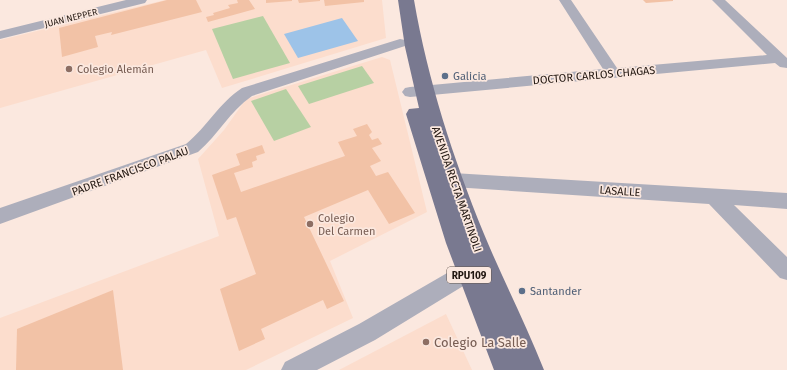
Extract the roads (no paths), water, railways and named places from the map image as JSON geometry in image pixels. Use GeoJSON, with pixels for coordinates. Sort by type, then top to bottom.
{"type":"FeatureCollection","features":[{"type":"Feature","properties":{"kind":"main road","name":"AVENIDA RECTA MARTINOLI"},"geometry":{"type":"LineString","coordinates":[[395,0],[400,43],[417,91],[453,180],[476,270],[508,370]]}},
{"type":"Feature","properties":{"kind":"main road","name":"AVENIDA RECTA MARTINOLI"},"geometry":{"type":"LineString","coordinates":[[406,0],[417,91],[434,178],[476,270],[530,370]]}},
{"type":"Feature","properties":{"kind":"street","name":"JUAN NEPPER"},"geometry":{"type":"LineString","coordinates":[[0,35],[141,0]]}},
{"type":"Feature","properties":{"kind":"street"},"geometry":{"type":"LineString","coordinates":[[565,0],[613,73]]}},
{"type":"Feature","properties":{"kind":"street"},"geometry":{"type":"LineString","coordinates":[[718,0],[783,62]]}},
{"type":"Feature","properties":{"kind":"street","name":"PADRE FRANCISCO PALAU"},"geometry":{"type":"LineString","coordinates":[[0,216],[192,148],[205,137],[236,100],[247,92],[400,43]]}},
{"type":"Feature","properties":{"kind":"street","name":"DOCTOR CARLOS CHAGAS"},"geometry":{"type":"LineString","coordinates":[[417,91],[613,73],[783,62]]}},
{"type":"Feature","properties":{"kind":"street","name":"LASALLE"},"geometry":{"type":"LineString","coordinates":[[453,180],[787,201]]}},
{"type":"Feature","properties":{"kind":"street"},"geometry":{"type":"LineString","coordinates":[[713,196],[787,271]]}},
{"type":"Feature","properties":{"kind":"street"},"geometry":{"type":"LineString","coordinates":[[293,370],[367,332],[476,270]]}},
{"type":"Feature","properties":{"kind":"water"},"geometry":{"type":"Polygon","coordinates":[[[342,18],[358,41],[298,58],[284,34],[342,18]]]}},
{"type":"Feature","properties":{"kind":"place","name":"Colegio Alemán"},"geometry":{"type":"Point","coordinates":[69,69]}},
{"type":"Feature","properties":{"kind":"place","name":"Galicia"},"geometry":{"type":"Point","coordinates":[445,76]}},
{"type":"Feature","properties":{"kind":"place","name":"Colegio Del Carmen"},"geometry":{"type":"Point","coordinates":[310,224]}},
{"type":"Feature","properties":{"kind":"place","name":"Santander"},"geometry":{"type":"Point","coordinates":[522,291]}},
{"type":"Feature","properties":{"kind":"place","name":"Colegio La Salle"},"geometry":{"type":"Point","coordinates":[426,342]}}]}
